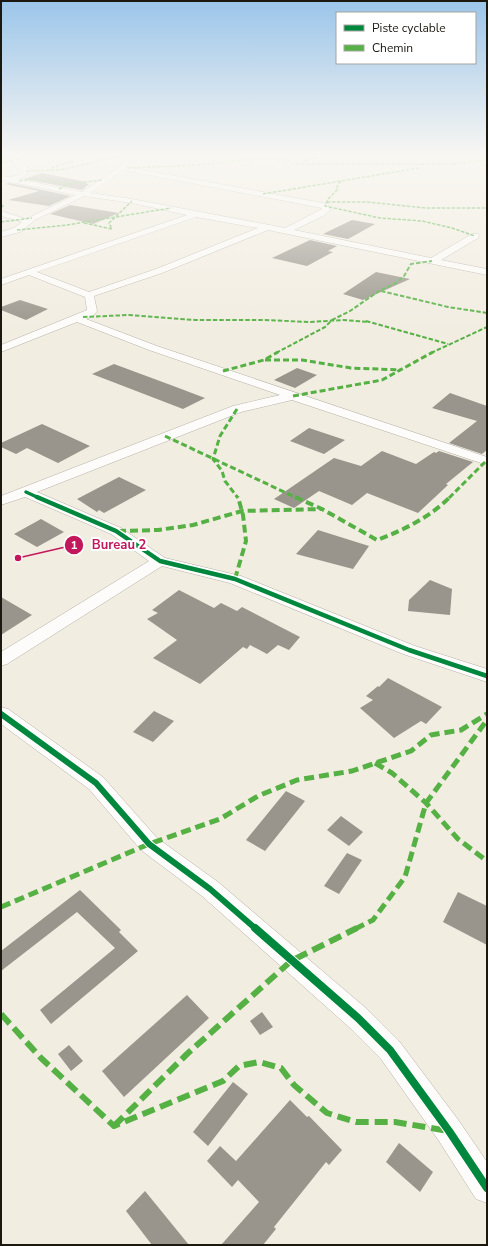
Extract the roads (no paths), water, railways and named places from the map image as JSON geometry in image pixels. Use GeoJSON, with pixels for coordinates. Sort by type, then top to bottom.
{"type":"FeatureCollection","features":[{"type":"Feature","properties":{"kind":"street"},"geometry":{"type":"LineString","coordinates":[[7,215],[28,222]]}},
{"type":"Feature","properties":{"kind":"street"},"geometry":{"type":"LineString","coordinates":[[1,235],[17,230],[37,215]]}},
{"type":"Feature","properties":{"kind":"street"},"geometry":{"type":"LineString","coordinates":[[1,282],[193,215]]}},
{"type":"Feature","properties":{"kind":"street"},"geometry":{"type":"LineString","coordinates":[[202,215],[487,272]]}},
{"type":"Feature","properties":{"kind":"street"},"geometry":{"type":"LineString","coordinates":[[285,231],[318,215]]}},
{"type":"Feature","properties":{"kind":"street"},"geometry":{"type":"LineString","coordinates":[[28,272],[89,295],[159,271],[266,228]]}},
{"type":"Feature","properties":{"kind":"street"},"geometry":{"type":"LineString","coordinates":[[432,261],[474,236]]}},
{"type":"Feature","properties":{"kind":"street"},"geometry":{"type":"LineString","coordinates":[[1,349],[89,314],[92,311],[89,295]]}},
{"type":"Feature","properties":{"kind":"street"},"geometry":{"type":"LineString","coordinates":[[77,319],[153,348],[487,461]]}},
{"type":"Feature","properties":{"kind":"street"},"geometry":{"type":"LineString","coordinates":[[1,501],[237,409],[293,396]]}},
{"type":"Feature","properties":{"kind":"street"},"geometry":{"type":"LineString","coordinates":[[26,492],[116,531],[160,561],[235,579],[409,650],[487,676]]}},
{"type":"Feature","properties":{"kind":"street"},"geometry":{"type":"LineString","coordinates":[[1,660],[160,561]]}},
{"type":"Feature","properties":{"kind":"street"},"geometry":{"type":"LineString","coordinates":[[1,714],[96,783],[149,844],[210,889],[358,1018],[390,1050],[449,1131],[487,1188]]}},
{"type":"Feature","properties":{"kind":"place","name":"Bureau 2"},"geometry":{"type":"Point","coordinates":[18,558]}}]}
